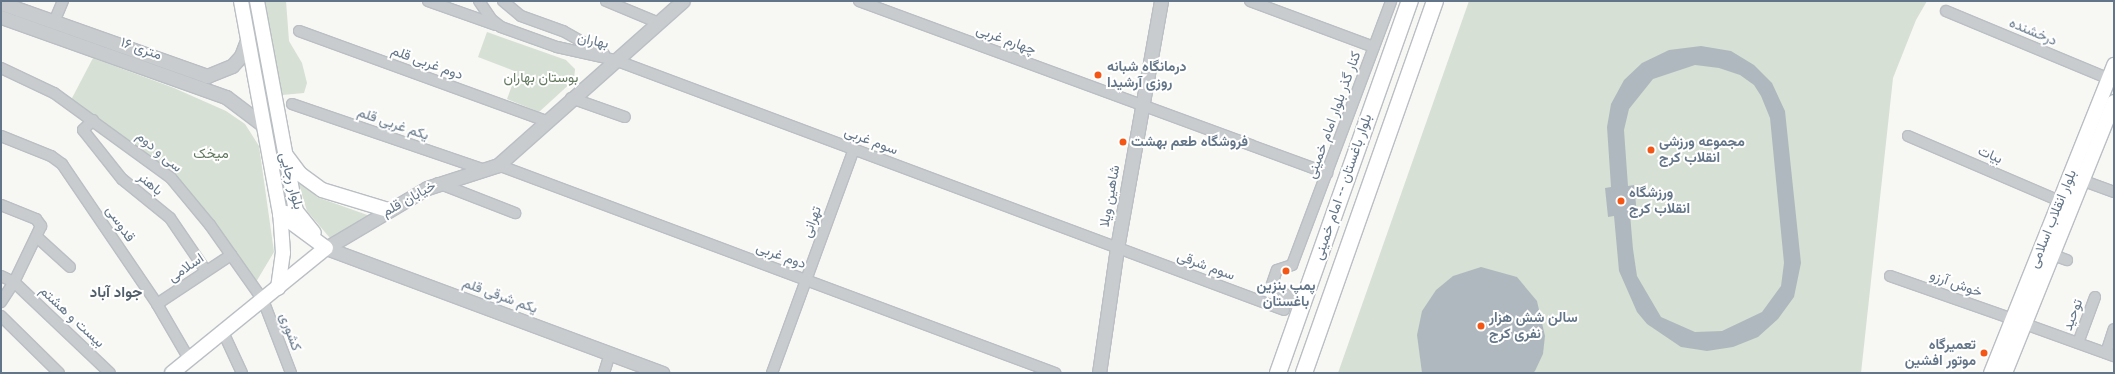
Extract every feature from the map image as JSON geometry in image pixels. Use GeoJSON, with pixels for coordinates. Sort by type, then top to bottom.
{"type":"FeatureCollection","features":[{"type":"Feature","properties":{"kind":"main road","name":"بلوار رجایی"},"geometry":{"type":"LineString","coordinates":[[241,1],[280,214],[326,248]]}},
{"type":"Feature","properties":{"kind":"main road","name":"بلوار رجایی"},"geometry":{"type":"LineString","coordinates":[[257,1],[282,150],[296,211],[326,248]]}},
{"type":"Feature","properties":{"kind":"main road","name":"بلوار باغستان -- امام خمینی"},"geometry":{"type":"LineString","coordinates":[[1278,373],[1292,312],[1342,191],[1410,1]]}},
{"type":"Feature","properties":{"kind":"main road","name":"بلوار باغستان -- امام خمینی"},"geometry":{"type":"LineString","coordinates":[[1304,373],[1436,1]]}},
{"type":"Feature","properties":{"kind":"main road","name":"بلوار انقلاب اسلامی"},"geometry":{"type":"LineString","coordinates":[[2005,373],[2019,322],[2060,201],[2114,65]]}},
{"type":"Feature","properties":{"kind":"main road","name":"بلوار انقلاب اسلامی"},"geometry":{"type":"LineString","coordinates":[[1991,373],[2053,255],[2084,181],[2114,102]]}},
{"type":"Feature","properties":{"kind":"main road"},"geometry":{"type":"LineString","coordinates":[[282,150],[300,174],[322,190],[388,210]]}},
{"type":"Feature","properties":{"kind":"main road"},"geometry":{"type":"LineString","coordinates":[[1354,157],[1363,168],[1377,166]]}},
{"type":"Feature","properties":{"kind":"main road"},"geometry":{"type":"LineString","coordinates":[[1342,191],[1357,188],[1363,192],[1366,199]]}},
{"type":"Feature","properties":{"kind":"main road"},"geometry":{"type":"LineString","coordinates":[[278,288],[283,253],[280,214],[296,211]]}},
{"type":"Feature","properties":{"kind":"main road","name":"خیابان قلم"},"geometry":{"type":"LineString","coordinates":[[172,373],[326,248]]}},
{"type":"Feature","properties":{"kind":"street"},"geometry":{"type":"LineString","coordinates":[[54,22],[63,1]]}},
{"type":"Feature","properties":{"kind":"street"},"geometry":{"type":"LineString","coordinates":[[428,1],[501,27]]}},
{"type":"Feature","properties":{"kind":"street","name":"بهاران"},"geometry":{"type":"LineString","coordinates":[[479,1],[492,20],[501,27],[557,47],[615,60]]}},
{"type":"Feature","properties":{"kind":"street","name":"بهاران"},"geometry":{"type":"LineString","coordinates":[[503,1],[521,16],[563,32],[615,60]]}},
{"type":"Feature","properties":{"kind":"street"},"geometry":{"type":"LineString","coordinates":[[606,1],[659,23]]}},
{"type":"Feature","properties":{"kind":"street","name":"خیابان قلم"},"geometry":{"type":"LineString","coordinates":[[326,248],[388,210],[438,183],[498,165],[571,98],[683,1]]}},
{"type":"Feature","properties":{"kind":"street","name":"چهارم غربی"},"geometry":{"type":"LineString","coordinates":[[859,1],[1327,174]]}},
{"type":"Feature","properties":{"kind":"street","name":"شاهین ویلا"},"geometry":{"type":"LineString","coordinates":[[1099,373],[1117,248],[1161,1]]}},
{"type":"Feature","properties":{"kind":"street"},"geometry":{"type":"LineString","coordinates":[[1250,1],[1374,47]]}},
{"type":"Feature","properties":{"kind":"street","name":"کنار گذر بلوار امام خمینی"},"geometry":{"type":"LineString","coordinates":[[1292,312],[1293,298],[1271,287],[1277,270],[1292,265],[1391,1]]}},
{"type":"Feature","properties":{"kind":"street","name":"۱۶ متری"},"geometry":{"type":"LineString","coordinates":[[1,3],[207,76],[232,66],[241,56],[248,38]]}},
{"type":"Feature","properties":{"kind":"street","name":"درخشنده"},"geometry":{"type":"LineString","coordinates":[[1946,11],[2109,78]]}},
{"type":"Feature","properties":{"kind":"street","name":"۱۶ متری"},"geometry":{"type":"LineString","coordinates":[[1,17],[226,97],[263,125]]}},
{"type":"Feature","properties":{"kind":"street","name":"دوم غربی قلم"},"geometry":{"type":"LineString","coordinates":[[298,31],[546,121]]}},
{"type":"Feature","properties":{"kind":"street"},"geometry":{"type":"LineString","coordinates":[[557,47],[567,42],[563,32]]}},
{"type":"Feature","properties":{"kind":"street","name":"سوم غربی"},"geometry":{"type":"LineString","coordinates":[[615,60],[1117,248]]}},
{"type":"Feature","properties":{"kind":"street","name":"سی و دوم"},"geometry":{"type":"LineString","coordinates":[[1,68],[54,93],[93,120],[170,178],[231,255],[263,300]]}},
{"type":"Feature","properties":{"kind":"street"},"geometry":{"type":"LineString","coordinates":[[1362,79],[1379,85]]}},
{"type":"Feature","properties":{"kind":"street"},"geometry":{"type":"LineString","coordinates":[[571,98],[625,117]]}},
{"type":"Feature","properties":{"kind":"street","name":"یکم غربی قلم"},"geometry":{"type":"LineString","coordinates":[[292,104],[485,170]]}},
{"type":"Feature","properties":{"kind":"street","name":"باهنر"},"geometry":{"type":"LineString","coordinates":[[93,120],[83,130],[122,179],[170,218],[206,271]]}},
{"type":"Feature","properties":{"kind":"street","name":"قدوسی"},"geometry":{"type":"LineString","coordinates":[[1,136],[51,156],[62,164],[157,304],[189,359]]}},
{"type":"Feature","properties":{"kind":"street","name":"بیات"},"geometry":{"type":"LineString","coordinates":[[1908,136],[2060,201]]}},
{"type":"Feature","properties":{"kind":"street","name":"تهرانی"},"geometry":{"type":"LineString","coordinates":[[772,373],[854,149]]}},
{"type":"Feature","properties":{"kind":"street","name":"دوم غربی"},"geometry":{"type":"LineString","coordinates":[[498,165],[1055,373]]}},
{"type":"Feature","properties":{"kind":"street"},"geometry":{"type":"LineString","coordinates":[[2084,181],[2114,192]]}},
{"type":"Feature","properties":{"kind":"street"},"geometry":{"type":"LineString","coordinates":[[438,183],[516,213]]}},
{"type":"Feature","properties":{"kind":"street"},"geometry":{"type":"LineString","coordinates":[[1,205],[36,219],[39,234],[70,267]]}},
{"type":"Feature","properties":{"kind":"street"},"geometry":{"type":"LineString","coordinates":[[1,302],[14,282],[39,234]]}},
{"type":"Feature","properties":{"kind":"street","name":"یکم شرقی قلم"},"geometry":{"type":"LineString","coordinates":[[326,248],[663,373]]}},
{"type":"Feature","properties":{"kind":"street","name":"سوم شرقی"},"geometry":{"type":"LineString","coordinates":[[1117,248],[1292,312]]}},
{"type":"Feature","properties":{"kind":"street","name":"اسلامی"},"geometry":{"type":"LineString","coordinates":[[157,304],[231,255]]}},
{"type":"Feature","properties":{"kind":"street"},"geometry":{"type":"LineString","coordinates":[[2053,255],[2067,260]]}},
{"type":"Feature","properties":{"kind":"street","name":"بیست و هشتم"},"geometry":{"type":"LineString","coordinates":[[1,276],[14,282],[110,373]]}},
{"type":"Feature","properties":{"kind":"street","name":"خوش آرزو"},"geometry":{"type":"LineString","coordinates":[[1890,276],[2110,354]]}},
{"type":"Feature","properties":{"kind":"street","name":"توحید"},"geometry":{"type":"LineString","coordinates":[[2078,343],[2095,297]]}},
{"type":"Feature","properties":{"kind":"street","name":"کشوری"},"geometry":{"type":"LineString","coordinates":[[263,300],[291,373]]}},
{"type":"Feature","properties":{"kind":"street"},"geometry":{"type":"LineString","coordinates":[[1,316],[59,373]]}},
{"type":"Feature","properties":{"kind":"street"},"geometry":{"type":"LineString","coordinates":[[2110,354],[2114,329]]}},
{"type":"Feature","properties":{"kind":"street"},"geometry":{"type":"LineString","coordinates":[[223,332],[242,373]]}},
{"type":"Feature","properties":{"kind":"street"},"geometry":{"type":"LineString","coordinates":[[604,373],[610,353]]}},
{"type":"Feature","properties":{"kind":"green space"},"geometry":{"type":"Polygon","coordinates":[[[265,1],[286,1],[289,41],[302,63],[307,83],[304,93],[282,95],[265,1]]]}},
{"type":"Feature","properties":{"kind":"green space","name":"مجموعه ورزشی انقلاب کرج"},"geometry":{"type":"Polygon","coordinates":[[[1469,1],[1927,1],[1916,20],[1893,78],[1861,373],[1338,373],[1469,1]]]}},
{"type":"Feature","properties":{"kind":"green space","name":"بوستان بهاران"},"geometry":{"type":"Polygon","coordinates":[[[487,32],[566,60],[575,69],[574,80],[539,112],[507,99],[517,72],[478,57],[487,32]]]}},
{"type":"Feature","properties":{"kind":"green space","name":"میخک"},"geometry":{"type":"Polygon","coordinates":[[[93,58],[174,88],[226,111],[245,124],[259,146],[274,252],[256,282],[193,195],[156,160],[71,100],[93,58]]]}},
{"type":"Feature","properties":{"kind":"green space"},"geometry":{"type":"Polygon","coordinates":[[[297,178],[317,197],[370,216],[330,238],[307,211],[297,178]]]}},
{"type":"Feature","properties":{"kind":"building","name":"ورزشگاه انقلاب کرج"},"geometry":{"type":"Polygon","coordinates":[[[1701,46],[1731,51],[1754,65],[1772,83],[1785,111],[1801,263],[1794,297],[1778,319],[1758,337],[1733,347],[1707,351],[1681,347],[1647,324],[1637,312],[1619,271],[1614,216],[1608,217],[1605,188],[1611,187],[1607,127],[1611,104],[1624,80],[1642,63],[1669,50],[1701,46]],[[1695,65],[1653,79],[1629,109],[1624,130],[1628,186],[1634,185],[1637,214],[1630,214],[1637,276],[1661,317],[1695,332],[1722,331],[1762,312],[1781,286],[1784,263],[1770,118],[1761,96],[1754,85],[1740,75],[1719,68],[1695,65]]]}},
{"type":"Feature","properties":{"kind":"building","name":"سالن شش هزار نفری کرج"},"geometry":{"type":"Polygon","coordinates":[[[1481,267],[1517,277],[1537,301],[1545,336],[1543,354],[1535,371],[1533,373],[1422,373],[1417,335],[1422,311],[1436,290],[1453,276],[1481,267]]]}},
{"type":"Feature","properties":{"kind":"place","name":"درمانگاه شبانه روزی آرشیدا"},"geometry":{"type":"Point","coordinates":[1098,75]}},
{"type":"Feature","properties":{"kind":"place","name":"فروشگاه طعم بهشت"},"geometry":{"type":"Point","coordinates":[1123,142]}},
{"type":"Feature","properties":{"kind":"place","name":"مجموعه ورزشی انقلاب کرج"},"geometry":{"type":"Point","coordinates":[1651,150]}},
{"type":"Feature","properties":{"kind":"place","name":"ورزشگاه انقلاب کرج"},"geometry":{"type":"Point","coordinates":[1621,201]}},
{"type":"Feature","properties":{"kind":"place","name":"پمپ بنزین باغستان"},"geometry":{"type":"Point","coordinates":[1286,271]}},
{"type":"Feature","properties":{"kind":"place","name":"سالن شش هزار نفری کرج"},"geometry":{"type":"Point","coordinates":[1481,326]}},
{"type":"Feature","properties":{"kind":"place","name":"تعمیرگاه موتور افشین"},"geometry":{"type":"Point","coordinates":[1984,353]}},
{"type":"Feature","properties":{"kind":"district","name":"جواد آباد"},"geometry":{"type":"Point","coordinates":[116,293]}}]}
